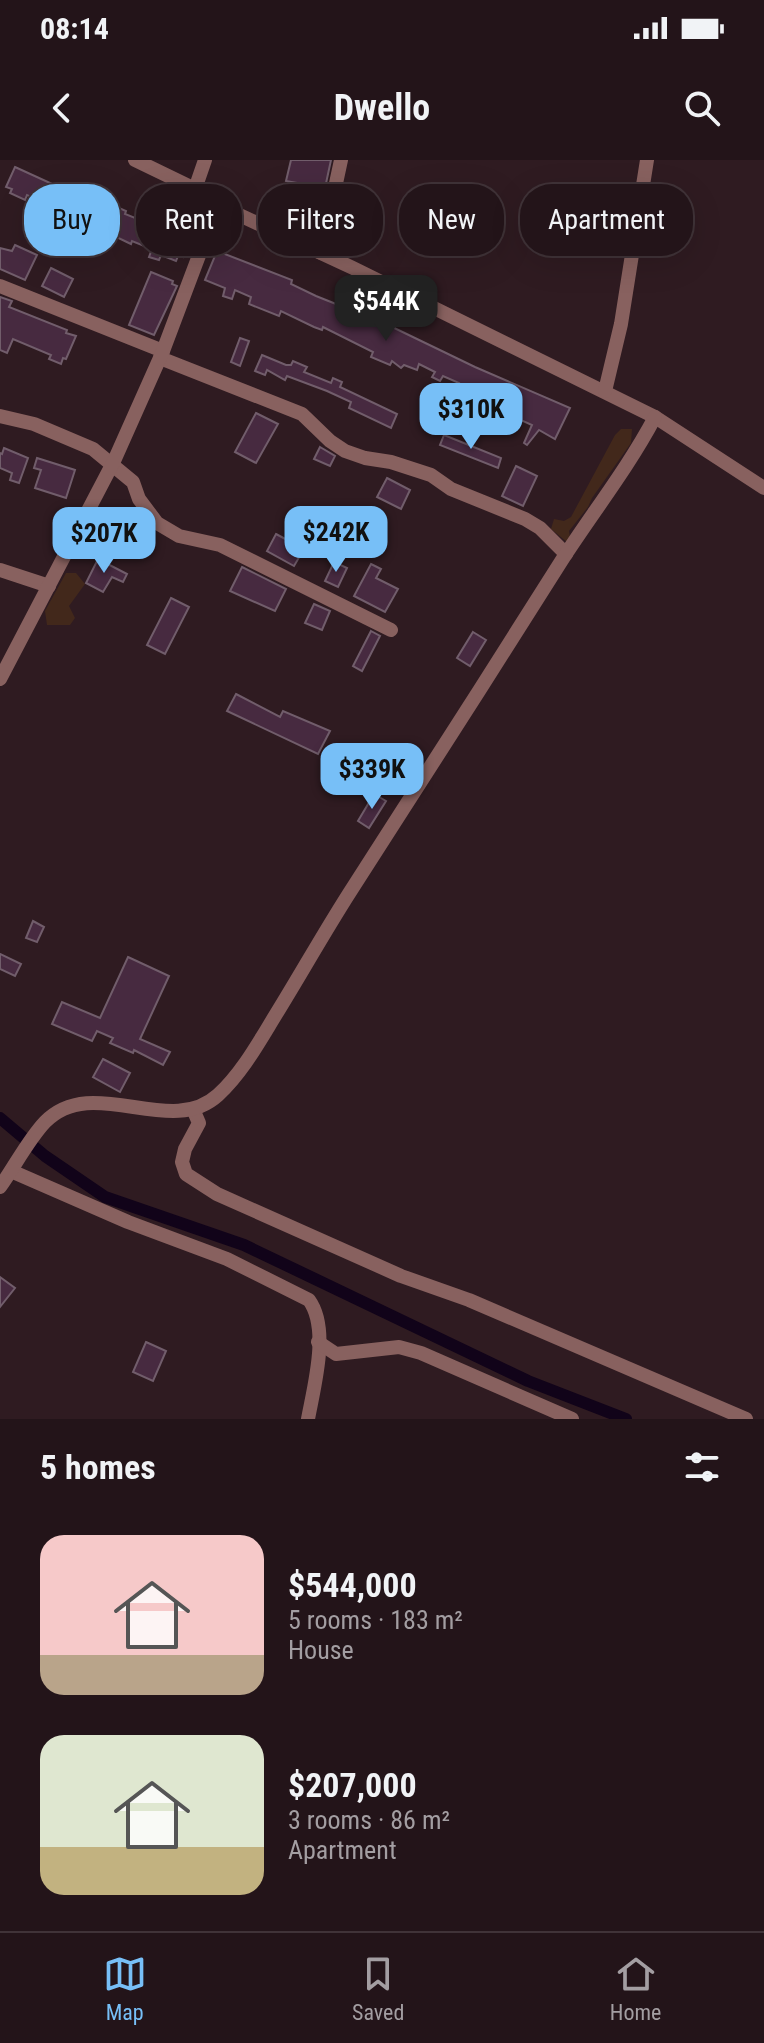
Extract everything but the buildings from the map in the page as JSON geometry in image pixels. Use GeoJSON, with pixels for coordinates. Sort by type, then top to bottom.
{"type":"FeatureCollection","features":[{"type":"Feature","properties":{"kind":"street"},"geometry":{"type":"LineString","coordinates":[[135,160],[185,184]]}},
{"type":"Feature","properties":{"kind":"street"},"geometry":{"type":"LineString","coordinates":[[197,184],[205,160]]}},
{"type":"Feature","properties":{"kind":"street"},"geometry":{"type":"LineString","coordinates":[[336,184],[341,160]]}},
{"type":"Feature","properties":{"kind":"street"},"geometry":{"type":"LineString","coordinates":[[605,391],[621,324],[647,160]]}},
{"type":"Feature","properties":{"kind":"street"},"geometry":{"type":"LineString","coordinates":[[0,679],[112,464],[161,354],[198,256]]}},
{"type":"Feature","properties":{"kind":"street"},"geometry":{"type":"LineString","coordinates":[[327,256],[655,417],[764,488]]}},
{"type":"Feature","properties":{"kind":"street"},"geometry":{"type":"LineString","coordinates":[[0,286],[302,414],[345,451],[431,475],[451,489],[525,519],[540,528],[566,554]]}},
{"type":"Feature","properties":{"kind":"street"},"geometry":{"type":"LineString","coordinates":[[0,416],[34,424],[93,449],[133,482],[139,499],[157,523],[179,536],[220,545],[391,630]]}},
{"type":"Feature","properties":{"kind":"street"},"geometry":{"type":"LineString","coordinates":[[0,1187],[46,1121],[67,1108],[89,1103],[168,1111],[193,1109],[217,1097],[250,1057],[347,897],[566,554],[618,480],[655,417]]}},
{"type":"Feature","properties":{"kind":"street"},"geometry":{"type":"LineString","coordinates":[[0,570],[49,586]]}},
{"type":"Feature","properties":{"kind":"street"},"geometry":{"type":"LineString","coordinates":[[193,1109],[199,1123],[185,1149],[182,1162],[186,1174],[217,1194],[401,1276],[469,1300],[746,1419]]}},
{"type":"Feature","properties":{"kind":"street"},"geometry":{"type":"LineString","coordinates":[[14,1167],[128,1222],[227,1259],[309,1300],[317,1311],[318,1342],[316,1385],[308,1419]]}},
{"type":"Feature","properties":{"kind":"street"},"geometry":{"type":"LineString","coordinates":[[318,1342],[336,1354],[399,1347],[421,1353],[572,1419]]}},
{"type":"Feature","properties":{"kind":"shaded area"},"geometry":{"type":"Polygon","coordinates":[[[621,429],[632,429],[631,443],[569,531],[567,542],[551,529],[554,519],[564,521],[571,517],[621,429]]]}},
{"type":"Feature","properties":{"kind":"shaded area"},"geometry":{"type":"Polygon","coordinates":[[[66,573],[76,573],[85,584],[69,606],[75,618],[70,625],[47,625],[45,611],[66,573]]]}},
{"type":"Feature","properties":{"kind":"waterway"},"geometry":{"type":"LineString","coordinates":[[0,1118],[45,1156],[105,1197],[244,1245],[528,1381],[626,1419]]}}]}
